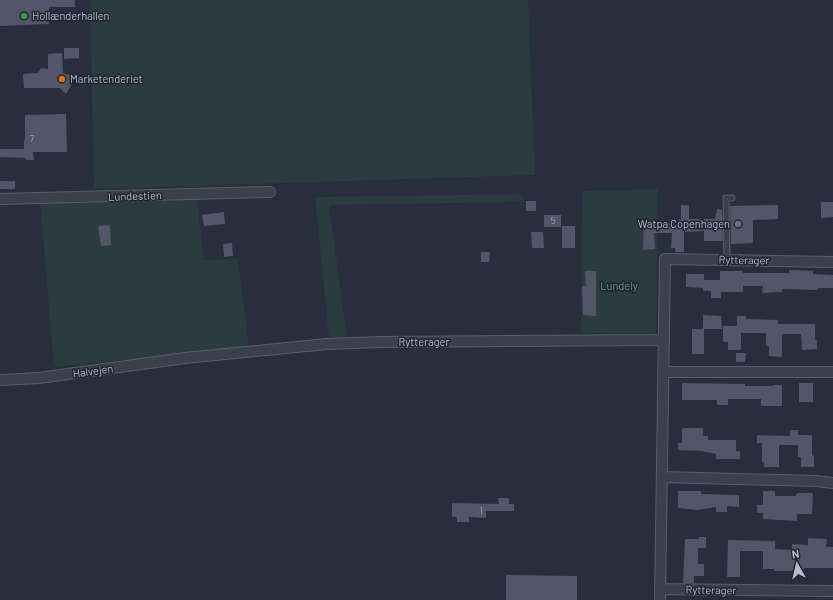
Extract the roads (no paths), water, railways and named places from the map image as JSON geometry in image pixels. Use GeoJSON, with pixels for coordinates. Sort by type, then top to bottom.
{"type":"FeatureCollection","features":[{"type":"Feature","properties":{"kind":"street","name":"Lundestien"},"geometry":{"type":"LineString","coordinates":[[0,199],[270,192]]}},
{"type":"Feature","properties":{"kind":"street","name":"Rytterager"},"geometry":{"type":"LineString","coordinates":[[660,600],[665,259],[833,262]]}},
{"type":"Feature","properties":{"kind":"street","name":"Rytterager"},"geometry":{"type":"LineString","coordinates":[[185,358],[327,344],[381,342],[664,340]]}},
{"type":"Feature","properties":{"kind":"street","name":"Halvejen"},"geometry":{"type":"LineString","coordinates":[[0,380],[39,378],[185,358]]}},
{"type":"Feature","properties":{"kind":"street"},"geometry":{"type":"LineString","coordinates":[[663,372],[833,372]]}},
{"type":"Feature","properties":{"kind":"street"},"geometry":{"type":"LineString","coordinates":[[662,477],[816,481],[833,483]]}},
{"type":"Feature","properties":{"kind":"street","name":"Rytterager"},"geometry":{"type":"LineString","coordinates":[[660,589],[833,592]]}},
{"type":"Feature","properties":{"kind":"lane"},"geometry":{"type":"LineString","coordinates":[[726,260],[726,198],[732,198]]}},
{"type":"Feature","properties":{"kind":"place","name":"Hollænderhallen"},"geometry":{"type":"Point","coordinates":[24,16]}},
{"type":"Feature","properties":{"kind":"place","name":"Marketenderiet"},"geometry":{"type":"Point","coordinates":[62,79]}},
{"type":"Feature","properties":{"kind":"place","name":"Watpa Copenhagen"},"geometry":{"type":"Point","coordinates":[738,224]}},
{"type":"Feature","properties":{"kind":"park label","name":"Lundely"},"geometry":{"type":"Point","coordinates":[619,286]}}]}
